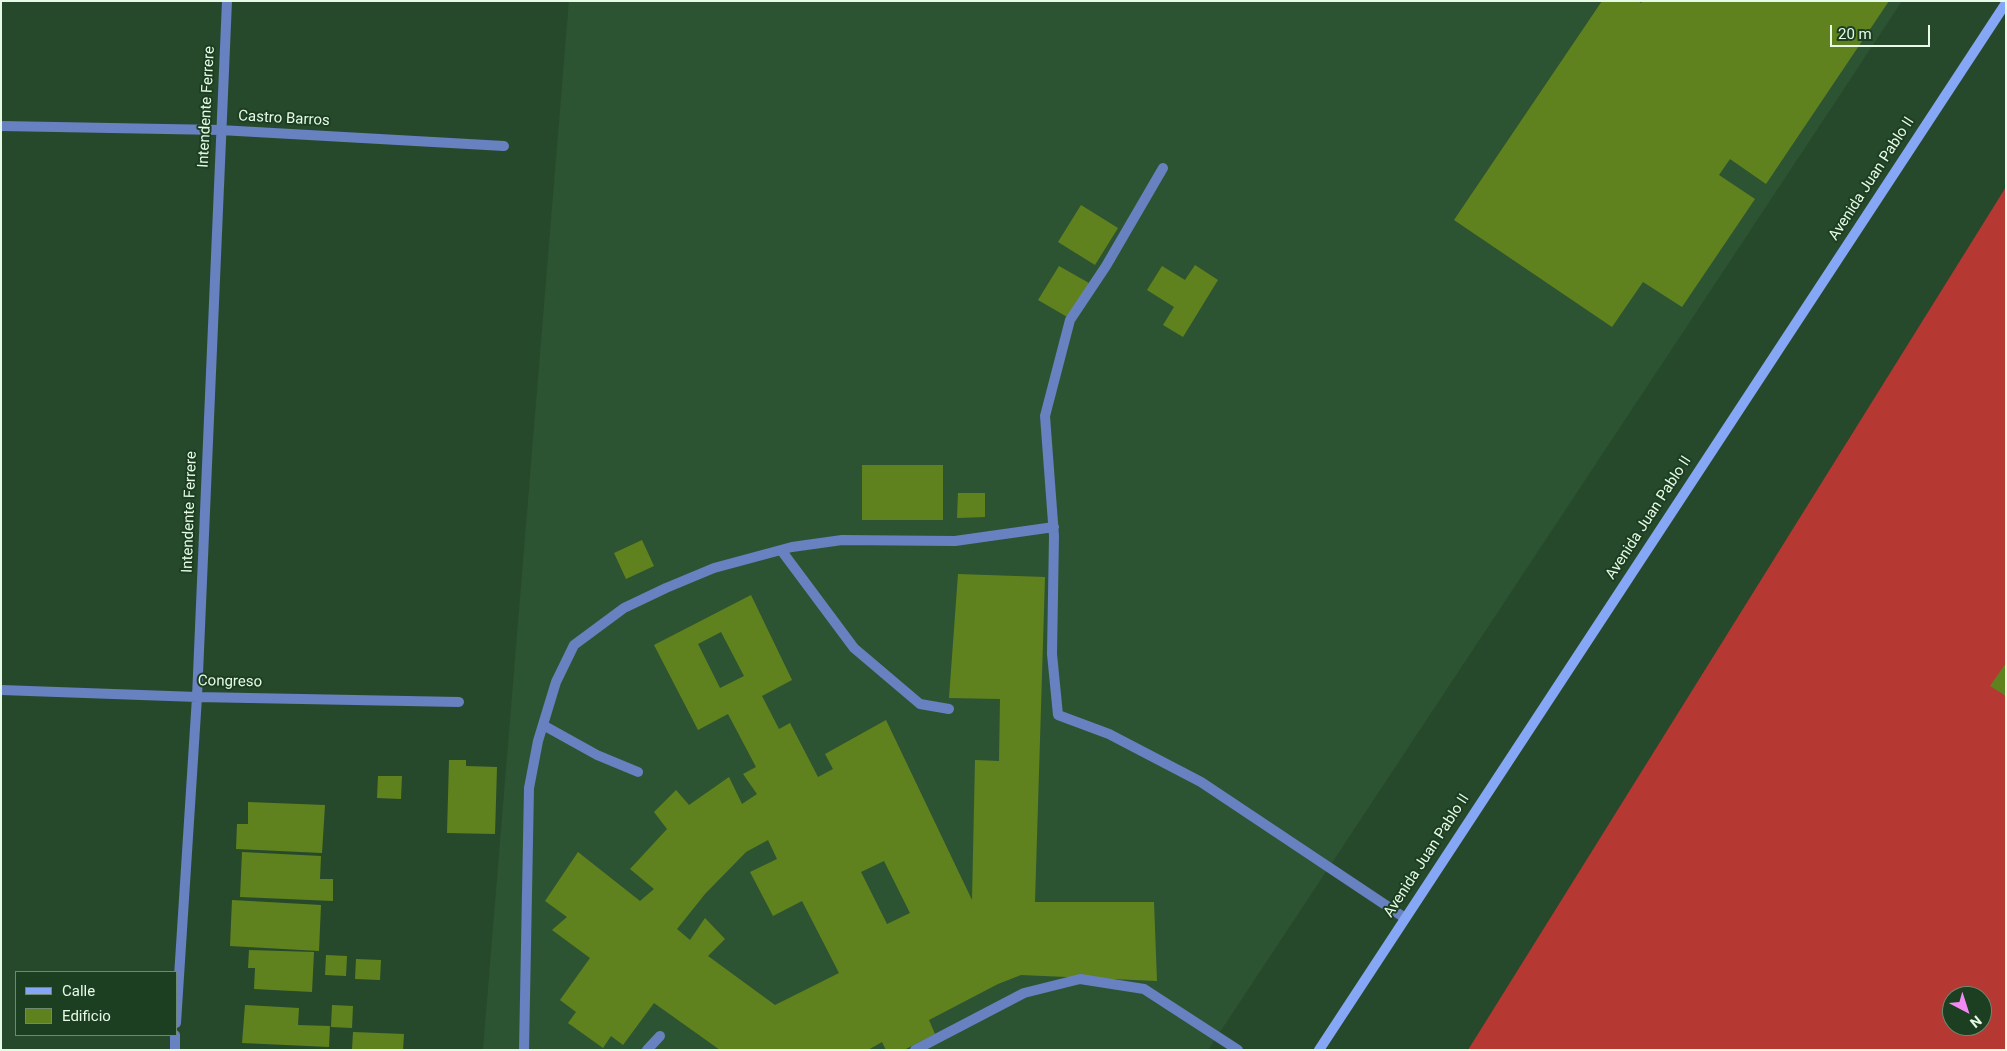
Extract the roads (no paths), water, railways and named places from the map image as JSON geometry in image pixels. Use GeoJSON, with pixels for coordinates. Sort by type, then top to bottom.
{"type":"FeatureCollection","features":[{"type":"Feature","properties":{"kind":"main road","name":"Avenida Juan Pablo II"},"geometry":{"type":"LineString","coordinates":[[1318,1050],[2006,3]]}},
{"type":"Feature","properties":{"kind":"street","name":"Intendente Ferrere"},"geometry":{"type":"LineString","coordinates":[[178,992],[197,697],[227,1]]}},
{"type":"Feature","properties":{"kind":"street","name":"Castro Barros"},"geometry":{"type":"LineString","coordinates":[[1,126],[220,130],[504,146]]}},
{"type":"Feature","properties":{"kind":"street"},"geometry":{"type":"LineString","coordinates":[[1163,168],[1106,266],[1070,320],[1045,416],[1054,527],[1052,654],[1058,715],[1109,734],[1201,782],[1405,918]]}},
{"type":"Feature","properties":{"kind":"street"},"geometry":{"type":"LineString","coordinates":[[524,1050],[529,788],[543,725],[556,682],[574,645],[624,608],[714,568],[781,550],[842,540],[955,541],[1054,527]]}},
{"type":"Feature","properties":{"kind":"street"},"geometry":{"type":"LineString","coordinates":[[781,550],[854,648],[920,704],[950,709]]}},
{"type":"Feature","properties":{"kind":"street","name":"Congreso"},"geometry":{"type":"LineString","coordinates":[[1,690],[197,697],[459,702]]}},
{"type":"Feature","properties":{"kind":"street"},"geometry":{"type":"LineString","coordinates":[[543,725],[597,755],[638,772]]}},
{"type":"Feature","properties":{"kind":"street"},"geometry":{"type":"LineString","coordinates":[[915,1050],[1024,993],[1080,979],[1144,989],[1238,1050]]}},
{"type":"Feature","properties":{"kind":"street"},"geometry":{"type":"LineString","coordinates":[[174,1050],[176,1036]]}},
{"type":"Feature","properties":{"kind":"street"},"geometry":{"type":"LineString","coordinates":[[646,1050],[660,1036]]}}]}
